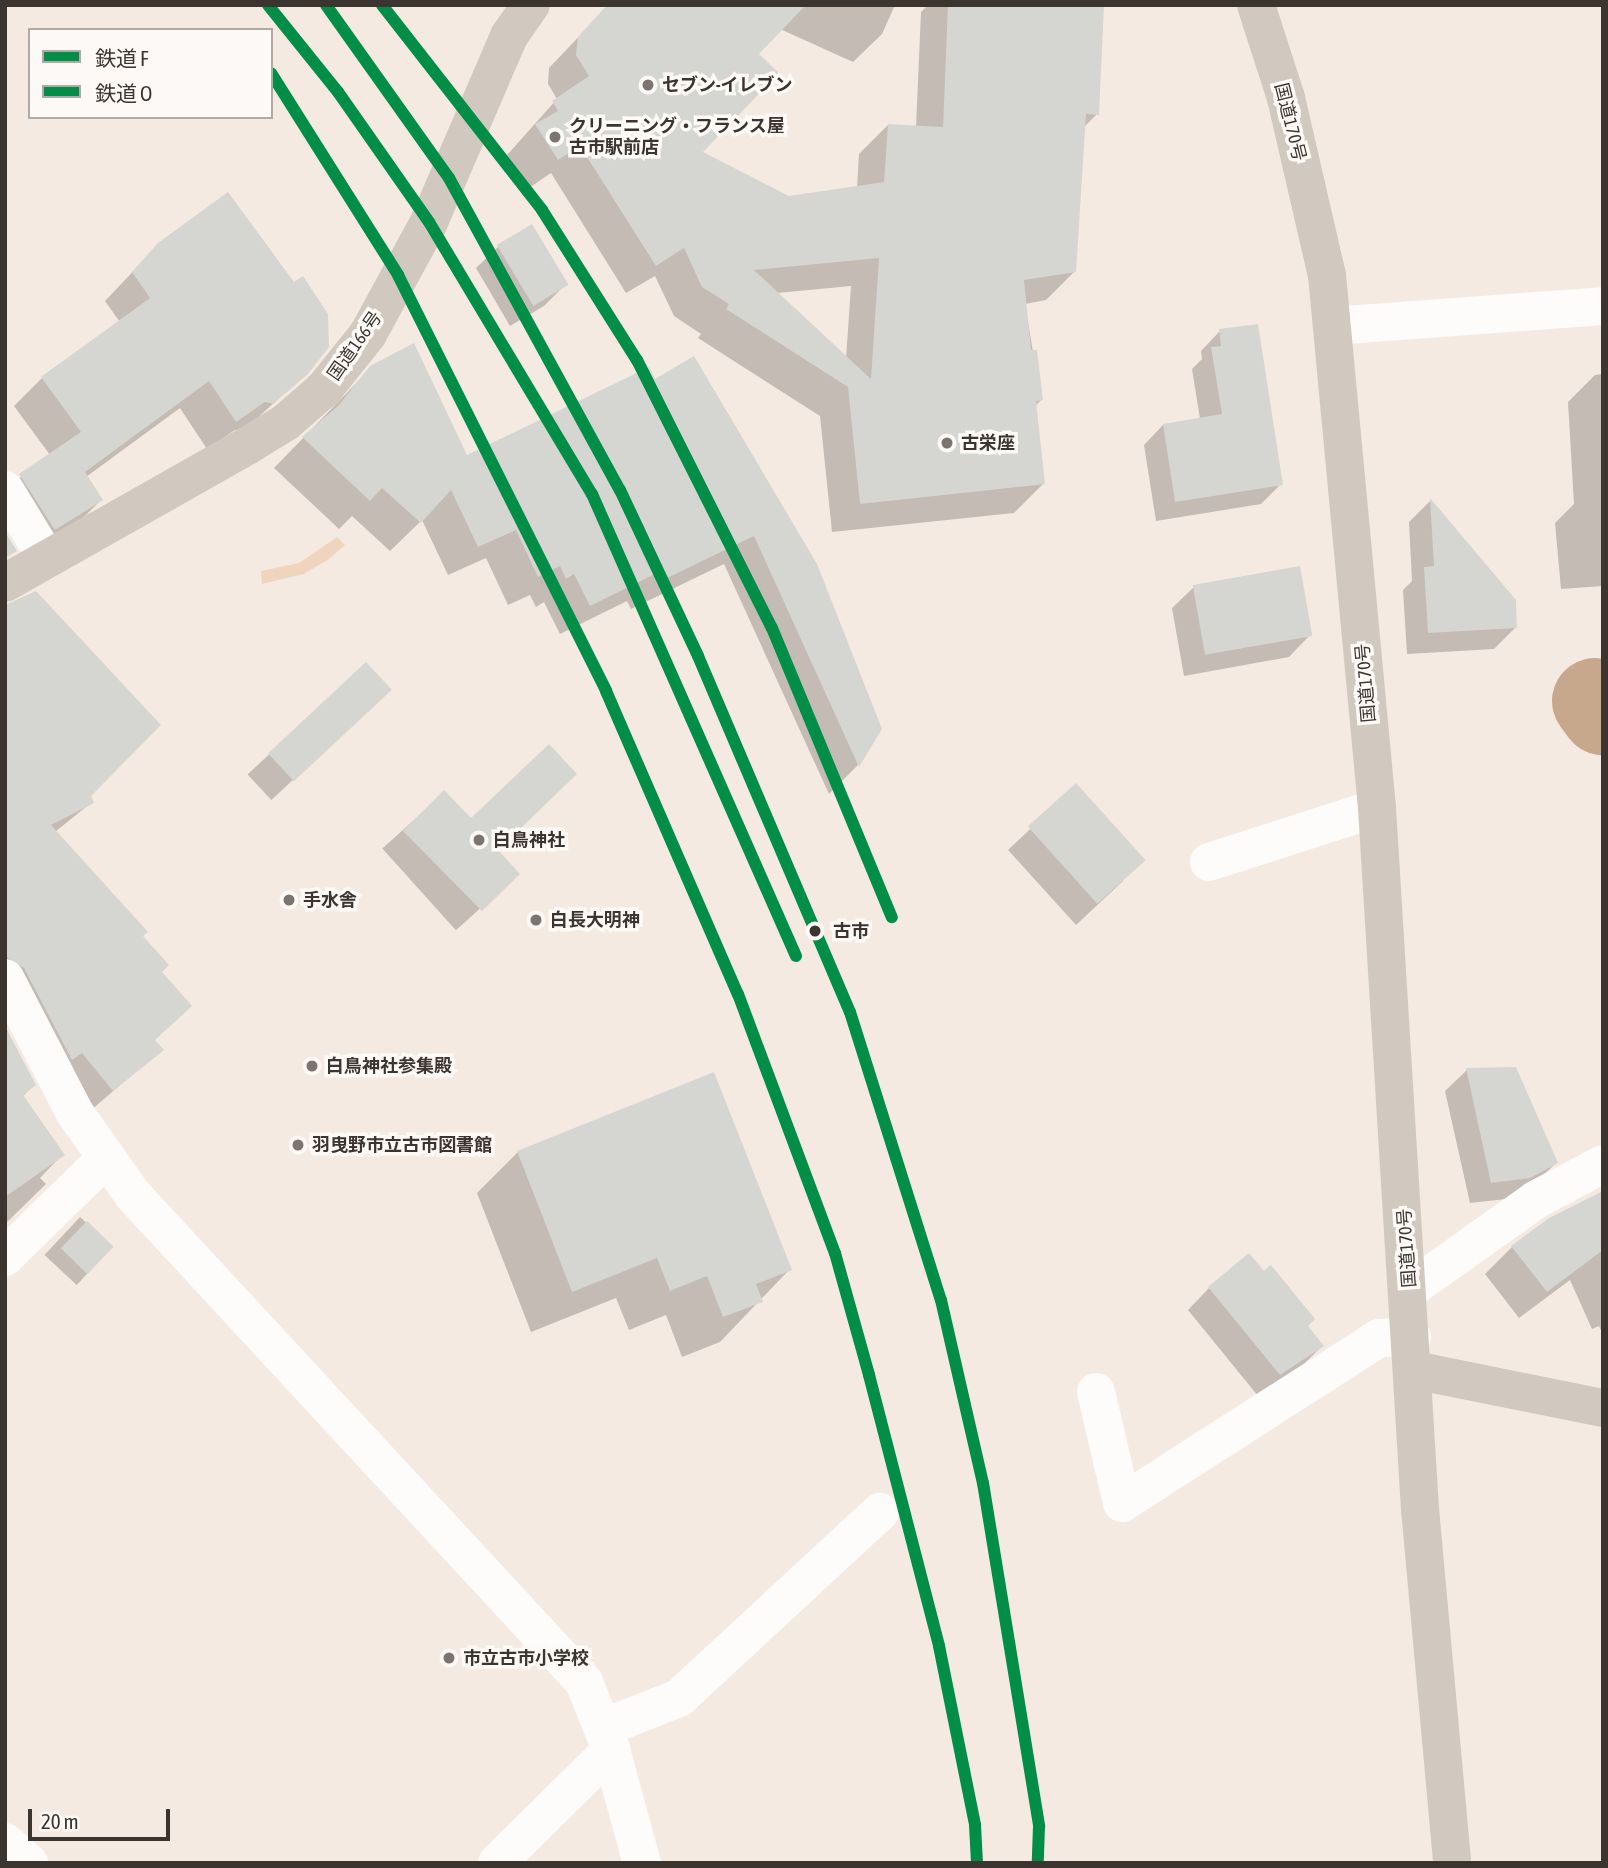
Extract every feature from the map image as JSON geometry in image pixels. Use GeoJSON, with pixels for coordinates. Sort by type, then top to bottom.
{"type":"FeatureCollection","features":[{"type":"Feature","properties":{"kind":"highway","name":"国道166号"},"geometry":{"type":"LineString","coordinates":[[5,583],[286,422],[348,362],[429,222],[509,36],[531,5]]}},
{"type":"Feature","properties":{"kind":"highway","name":"国道170号"},"geometry":{"type":"LineString","coordinates":[[1263,9],[1327,275],[1377,808],[1413,1353],[1420,1509],[1452,1863]]}},
{"type":"Feature","properties":{"kind":"highway"},"geometry":{"type":"LineString","coordinates":[[1413,1353],[1603,1408]]}},
{"type":"Feature","properties":{"kind":"street"},"geometry":{"type":"LineString","coordinates":[[1332,326],[1603,306]]}},
{"type":"Feature","properties":{"kind":"street"},"geometry":{"type":"LineString","coordinates":[[5,490],[47,559]]}},
{"type":"Feature","properties":{"kind":"street"},"geometry":{"type":"LineString","coordinates":[[1209,862],[1377,808]]}},
{"type":"Feature","properties":{"kind":"street"},"geometry":{"type":"LineString","coordinates":[[5,978],[75,1113],[133,1195],[584,1682],[607,1739],[642,1863]]}},
{"type":"Feature","properties":{"kind":"street"},"geometry":{"type":"LineString","coordinates":[[5,1257],[105,1159]]}},
{"type":"Feature","properties":{"kind":"street"},"geometry":{"type":"LineString","coordinates":[[1409,1290],[1537,1199],[1603,1164]]}},
{"type":"Feature","properties":{"kind":"street"},"geometry":{"type":"LineString","coordinates":[[1096,1392],[1122,1503],[1379,1338],[1413,1353]]}},
{"type":"Feature","properties":{"kind":"street"},"geometry":{"type":"LineString","coordinates":[[497,1863],[607,1739],[680,1698],[880,1512]]}},
{"type":"Feature","properties":{"kind":"street"},"geometry":{"type":"LineString","coordinates":[[5,1842],[29,1863]]}},
{"type":"Feature","properties":{"kind":"shaded area"},"geometry":{"type":"Polygon","coordinates":[[[337,537],[345,545],[329,559],[304,574],[262,584],[261,571],[299,563],[337,537]]]}},
{"type":"Feature","properties":{"kind":"building"},"geometry":{"type":"Polygon","coordinates":[[[607,5],[806,5],[759,54],[779,73],[703,152],[789,196],[884,182],[888,124],[943,127],[948,5],[1104,5],[1099,115],[1086,114],[1076,272],[1024,280],[1031,350],[1037,350],[1043,400],[1036,401],[1045,484],[860,504],[848,387],[726,309],[729,304],[702,287],[684,248],[656,266],[580,146],[558,160],[535,124],[558,111],[552,101],[589,76],[576,55],[578,37],[607,5]],[[879,258],[754,270],[871,379],[879,258]]]}},
{"type":"Feature","properties":{"kind":"building"},"geometry":{"type":"Polygon","coordinates":[[[228,192],[294,282],[303,276],[328,314],[329,347],[308,374],[273,404],[265,402],[236,422],[209,381],[85,472],[103,500],[55,530],[19,474],[81,432],[41,377],[150,298],[132,272],[158,243],[228,192]]]}},
{"type":"Feature","properties":{"kind":"building"},"geometry":{"type":"Polygon","coordinates":[[[532,224],[569,285],[533,306],[497,245],[532,224]]]}},
{"type":"Feature","properties":{"kind":"building"},"geometry":{"type":"Polygon","coordinates":[[[1258,324],[1283,485],[1175,502],[1163,424],[1222,414],[1211,347],[1221,346],[1219,329],[1258,324]]]}},
{"type":"Feature","properties":{"kind":"building"},"geometry":{"type":"Polygon","coordinates":[[[414,343],[467,455],[649,367],[655,379],[694,356],[817,564],[882,729],[859,767],[754,536],[661,581],[657,573],[590,606],[574,574],[566,579],[560,566],[538,577],[516,530],[478,547],[451,490],[421,523],[382,488],[370,501],[302,437],[339,405],[370,366],[414,343]]]}},
{"type":"Feature","properties":{"kind":"building"},"geometry":{"type":"Polygon","coordinates":[[[1430,498],[1516,600],[1517,628],[1428,633],[1424,567],[1434,566],[1430,498]]]}},
{"type":"Feature","properties":{"kind":"building"},"geometry":{"type":"Polygon","coordinates":[[[5,532],[17,551],[5,558],[5,532]]]}},
{"type":"Feature","properties":{"kind":"building"},"geometry":{"type":"Polygon","coordinates":[[[1300,566],[1312,636],[1205,655],[1193,585],[1300,566]]]}},
{"type":"Feature","properties":{"kind":"building"},"geometry":{"type":"Polygon","coordinates":[[[36,591],[161,725],[91,796],[94,803],[51,825],[148,932],[143,936],[169,965],[162,972],[192,1006],[155,1040],[164,1050],[113,1091],[82,1053],[72,1060],[24,968],[5,956],[5,605],[36,591]]]}},
{"type":"Feature","properties":{"kind":"building"},"geometry":{"type":"Polygon","coordinates":[[[366,662],[392,690],[294,781],[268,753],[366,662]]]}},
{"type":"Feature","properties":{"kind":"building"},"geometry":{"type":"Polygon","coordinates":[[[549,744],[577,774],[498,850],[520,874],[482,911],[403,831],[444,790],[471,818],[549,744]]]}},
{"type":"Feature","properties":{"kind":"building"},"geometry":{"type":"Polygon","coordinates":[[[1076,783],[1146,860],[1097,904],[1028,826],[1076,783]]]}},
{"type":"Feature","properties":{"kind":"building"},"geometry":{"type":"Polygon","coordinates":[[[5,1026],[36,1085],[23,1095],[65,1155],[5,1197],[5,1026]]]}},
{"type":"Feature","properties":{"kind":"building"},"geometry":{"type":"Polygon","coordinates":[[[1516,1067],[1558,1163],[1530,1178],[1491,1183],[1466,1068],[1516,1067]]]}},
{"type":"Feature","properties":{"kind":"building"},"geometry":{"type":"Polygon","coordinates":[[[714,1072],[792,1270],[756,1284],[763,1302],[723,1317],[707,1276],[670,1291],[657,1258],[572,1292],[517,1151],[714,1072]]]}},
{"type":"Feature","properties":{"kind":"building"},"geometry":{"type":"Polygon","coordinates":[[[1603,1191],[1603,1250],[1547,1292],[1511,1246],[1549,1218],[1603,1191]]]}},
{"type":"Feature","properties":{"kind":"building"},"geometry":{"type":"Polygon","coordinates":[[[87,1221],[114,1247],[87,1274],[61,1248],[87,1221]]]}},
{"type":"Feature","properties":{"kind":"building"},"geometry":{"type":"Polygon","coordinates":[[[1249,1253],[1264,1271],[1271,1265],[1315,1319],[1308,1326],[1324,1346],[1280,1375],[1208,1287],[1249,1253]]]}},
{"type":"Feature","properties":{"kind":"waterway"},"geometry":{"type":"LineString","coordinates":[[1595,701],[1603,712]]}},
{"type":"Feature","properties":{"kind":"rail line","name":"O"},"geometry":{"type":"LineString","coordinates":[[268,5],[338,92],[429,222],[592,494],[796,956]]}},
{"type":"Feature","properties":{"kind":"rail line","name":"F"},"geometry":{"type":"LineString","coordinates":[[326,5],[449,178],[620,490],[698,656],[850,1012],[941,1300],[983,1483],[1039,1826],[1038,1863]]}},
{"type":"Feature","properties":{"kind":"rail line","name":"O"},"geometry":{"type":"LineString","coordinates":[[382,5],[542,210],[637,360],[772,628],[892,917]]}},
{"type":"Feature","properties":{"kind":"rail line","name":"F"},"geometry":{"type":"LineString","coordinates":[[273,76],[398,275],[606,691],[738,994],[835,1253],[869,1375],[939,1646],[975,1825],[977,1863]]}},
{"type":"Feature","properties":{"kind":"place","name":"セブン-イレブン"},"geometry":{"type":"Point","coordinates":[648,85]}},
{"type":"Feature","properties":{"kind":"place","name":"クリーニング・フランス屋 古市駅前店"},"geometry":{"type":"Point","coordinates":[555,137]}},
{"type":"Feature","properties":{"kind":"place","name":"古栄座"},"geometry":{"type":"Point","coordinates":[947,443]}},
{"type":"Feature","properties":{"kind":"place","name":"白鳥神社"},"geometry":{"type":"Point","coordinates":[479,840]}},
{"type":"Feature","properties":{"kind":"place","name":"手水舎"},"geometry":{"type":"Point","coordinates":[289,900]}},
{"type":"Feature","properties":{"kind":"place","name":"白長大明神"},"geometry":{"type":"Point","coordinates":[536,920]}},
{"type":"Feature","properties":{"kind":"place","name":"古市"},"geometry":{"type":"Point","coordinates":[815,931]}},
{"type":"Feature","properties":{"kind":"place","name":"白鳥神社参集殿"},"geometry":{"type":"Point","coordinates":[312,1066]}},
{"type":"Feature","properties":{"kind":"place","name":"羽曳野市立古市図書館"},"geometry":{"type":"Point","coordinates":[298,1145]}},
{"type":"Feature","properties":{"kind":"place","name":"市立古市小学校"},"geometry":{"type":"Point","coordinates":[449,1658]}}]}
